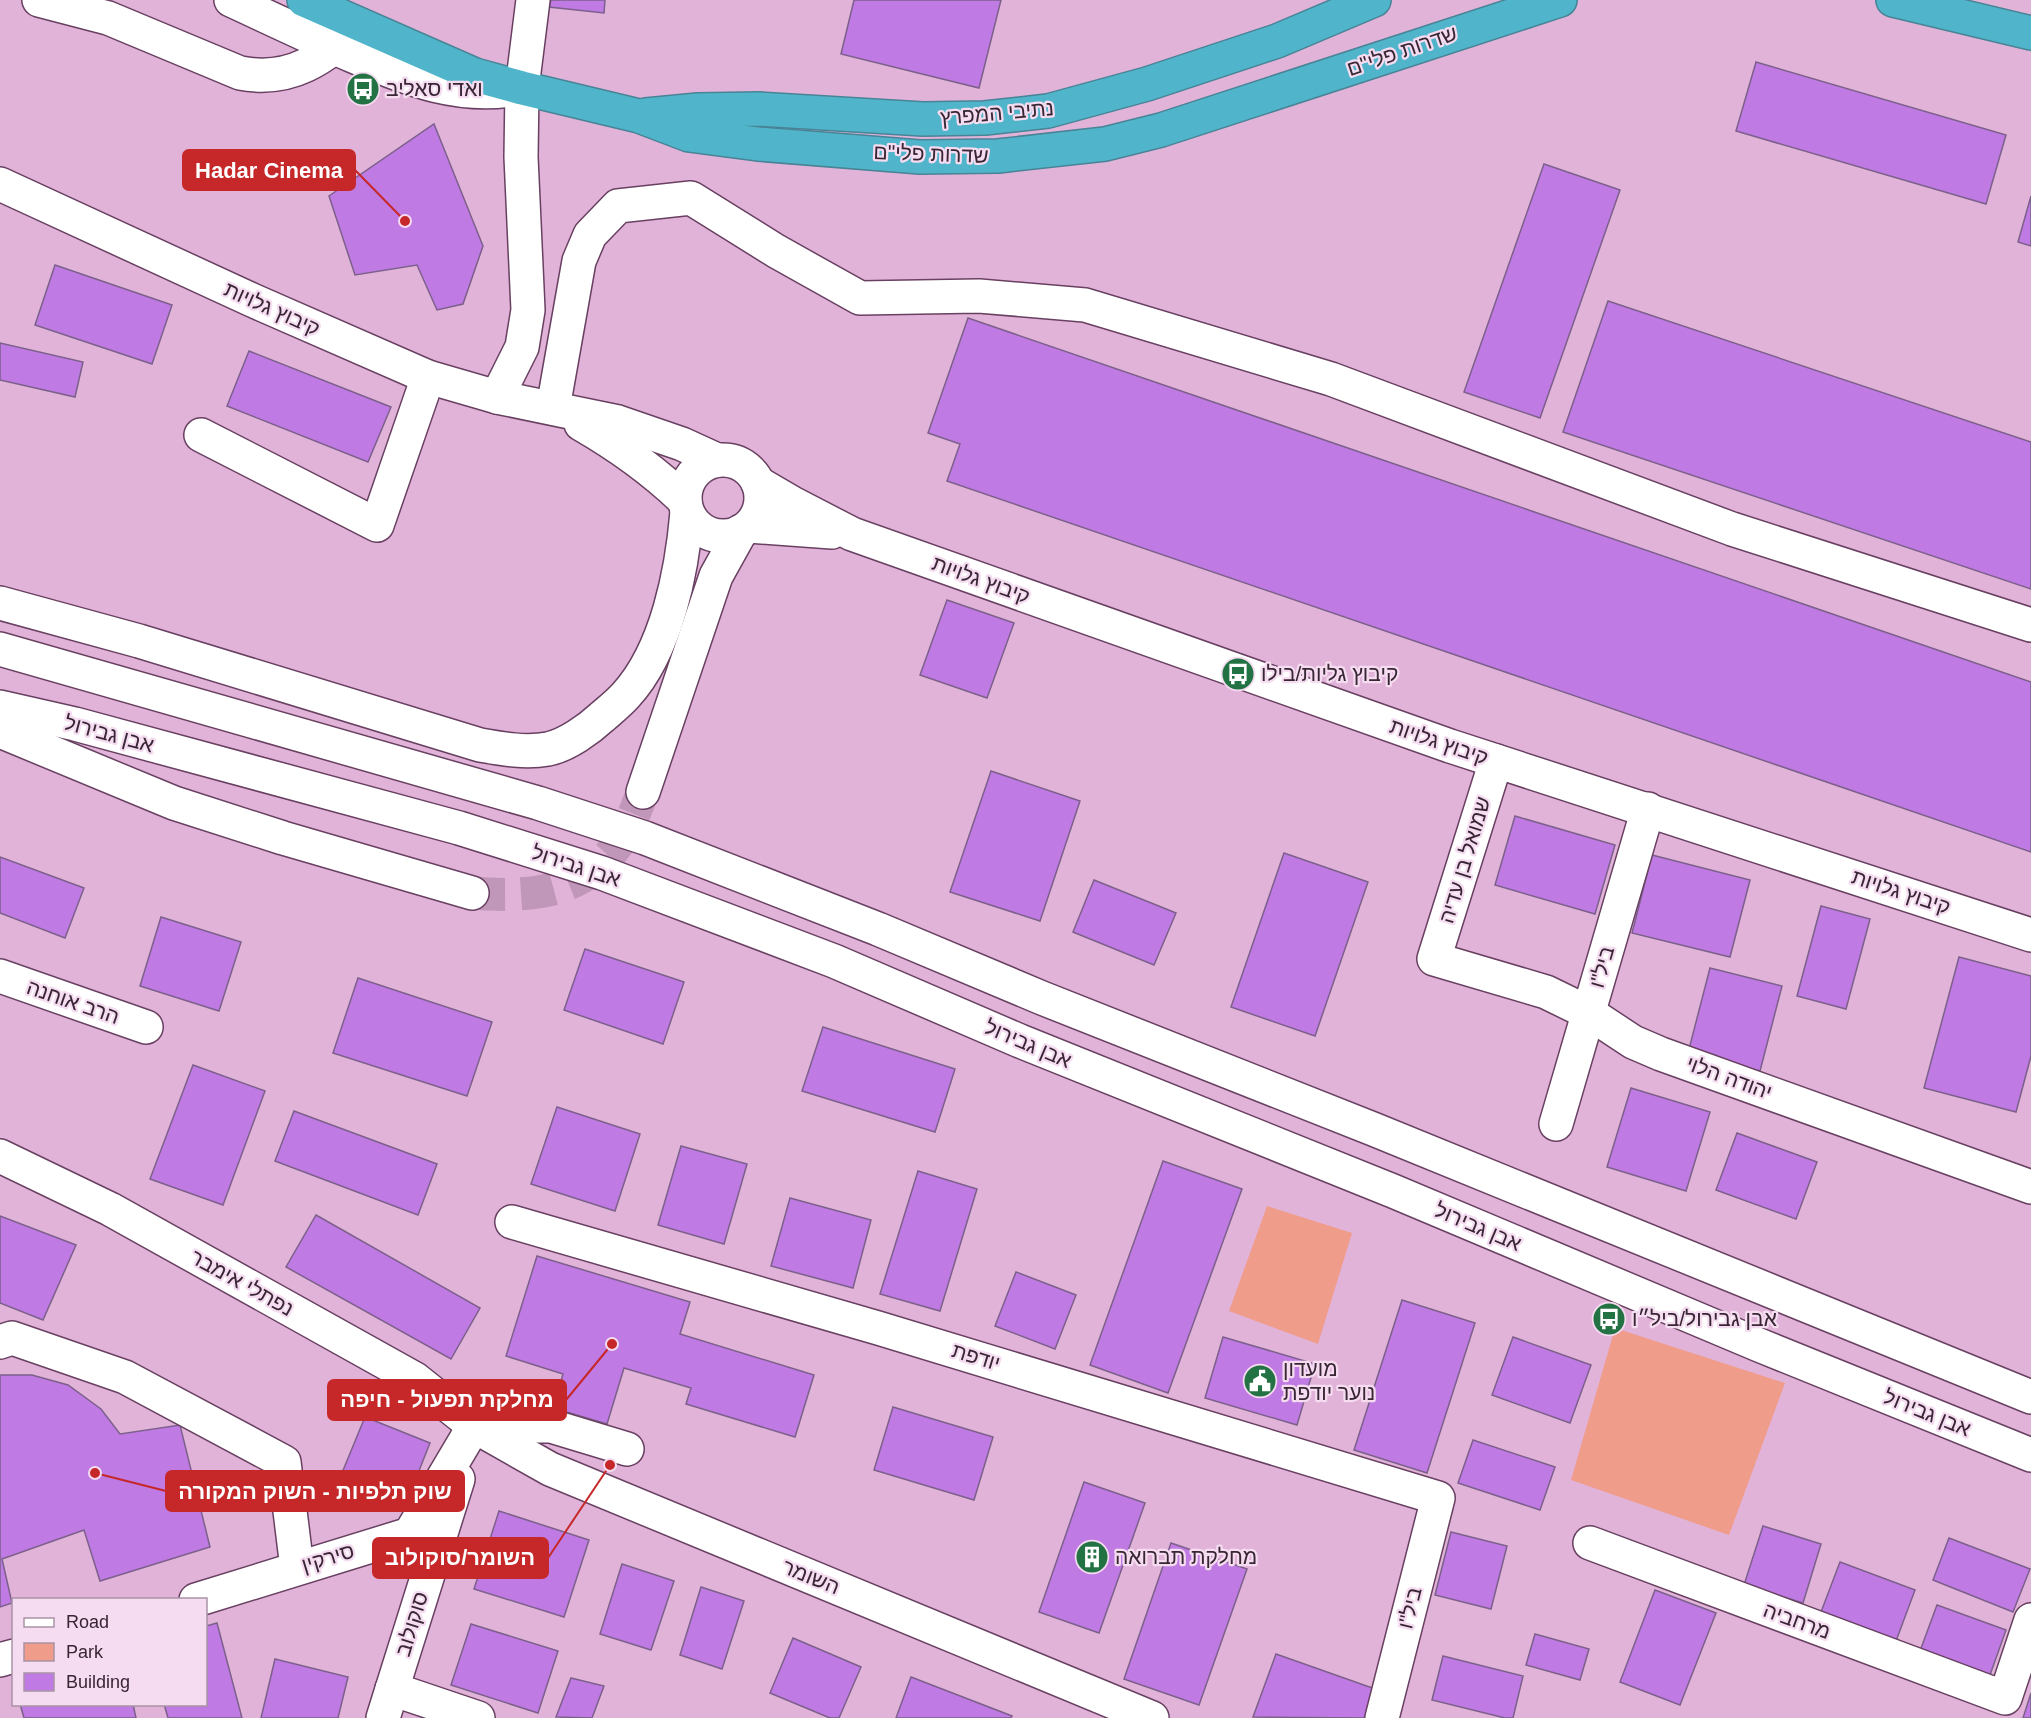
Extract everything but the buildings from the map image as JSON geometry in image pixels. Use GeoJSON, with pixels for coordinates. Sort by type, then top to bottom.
{"type":"FeatureCollection","features":[{"type":"Feature","properties":{"kind":"highway","name":"שדרות פלי\"ם"},"geometry":{"type":"LineString","coordinates":[[304,0],[475,75],[639,116],[689,135],[758,144],[920,157],[998,156],[1105,144],[1161,130],[1560,0]]}},
{"type":"Feature","properties":{"kind":"highway","name":"נתיבי המפרץ"},"geometry":{"type":"LineString","coordinates":[[639,116],[698,110],[759,109],[923,119],[986,118],[1048,111],[1147,84],[1277,40],[1374,0]]}},
{"type":"Feature","properties":{"kind":"highway"},"geometry":{"type":"LineString","coordinates":[[1893,0],[2031,33]]}},
{"type":"Feature","properties":{"kind":"street"},"geometry":{"type":"LineString","coordinates":[[39,0],[108,18],[240,73],[253,75],[277,74],[304,66],[335,48],[360,24]]}},
{"type":"Feature","properties":{"kind":"street"},"geometry":{"type":"LineString","coordinates":[[231,0],[335,48],[396,74],[432,86],[485,93],[502,93],[522,88]]}},
{"type":"Feature","properties":{"kind":"street"},"geometry":{"type":"LineString","coordinates":[[497,397],[522,347],[528,310],[521,157],[522,88],[533,0]]}},
{"type":"Feature","properties":{"kind":"street","name":"קיבוץ גלויות"},"geometry":{"type":"LineString","coordinates":[[0,184],[252,300],[428,377],[497,397],[618,422],[682,444],[717,460]]}},
{"type":"Feature","properties":{"kind":"street"},"geometry":{"type":"LineString","coordinates":[[553,408],[579,261],[590,235],[618,206],[691,198],[776,251],[860,298],[980,296],[1085,305],[1331,378],[1732,529],[2031,625]]}},
{"type":"Feature","properties":{"kind":"street"},"geometry":{"type":"LineString","coordinates":[[201,435],[377,525],[428,377]]}},
{"type":"Feature","properties":{"kind":"street","name":"קיבוץ גלויות"},"geometry":{"type":"LineString","coordinates":[[553,408],[607,438],[636,458],[661,477],[686,507]]}},
{"type":"Feature","properties":{"kind":"street"},"geometry":{"type":"LineString","coordinates":[[0,603],[140,641],[480,745],[512,751],[550,748],[586,731],[627,695],[651,659],[667,619],[680,570],[686,507],[685,491],[689,480],[696,470],[705,464],[717,460],[730,460],[742,464],[752,473],[758,483],[761,496],[760,508],[716,576],[643,792]]}},
{"type":"Feature","properties":{"kind":"street","name":"קיבוץ גלויות"},"geometry":{"type":"LineString","coordinates":[[758,483],[852,534],[1496,761],[2031,935]]}},
{"type":"Feature","properties":{"kind":"street"},"geometry":{"type":"LineString","coordinates":[[686,507],[692,522],[710,534],[732,535],[745,528]]}},
{"type":"Feature","properties":{"kind":"street","name":"קיבוץ גלויות"},"geometry":{"type":"LineString","coordinates":[[745,528],[791,528],[852,534]]}},
{"type":"Feature","properties":{"kind":"street"},"geometry":{"type":"LineString","coordinates":[[0,650],[538,803],[645,838],[878,929],[1053,1002],[1416,1146],[2031,1397]]}},
{"type":"Feature","properties":{"kind":"street","name":"אבן גבירול"},"geometry":{"type":"LineString","coordinates":[[0,707],[87,727],[459,828],[602,873],[834,961],[1020,1041],[1393,1191],[1759,1345],[2031,1455]]}},
{"type":"Feature","properties":{"kind":"street"},"geometry":{"type":"LineString","coordinates":[[0,731],[174,802],[283,838],[472,892]]}},
{"type":"Feature","properties":{"kind":"street","name":"שמואל בן עדיה"},"geometry":{"type":"LineString","coordinates":[[1434,959],[1496,761]]}},
{"type":"Feature","properties":{"kind":"street","name":"ביל\"ו"},"geometry":{"type":"LineString","coordinates":[[1556,1124],[1648,809]]}},
{"type":"Feature","properties":{"kind":"street","name":"יהודה הלוי"},"geometry":{"type":"LineString","coordinates":[[1434,959],[1546,992],[1589,1013],[1633,1042],[1661,1054],[2031,1187]]}},
{"type":"Feature","properties":{"kind":"street","name":"הרב אוחנה"},"geometry":{"type":"LineString","coordinates":[[0,976],[146,1027]]}},
{"type":"Feature","properties":{"kind":"street","name":"נפתלי אימבר"},"geometry":{"type":"LineString","coordinates":[[0,1156],[110,1209],[415,1379],[474,1426]]}},
{"type":"Feature","properties":{"kind":"street","name":"יודפת"},"geometry":{"type":"LineString","coordinates":[[512,1222],[886,1330],[1438,1498]]}},
{"type":"Feature","properties":{"kind":"street"},"geometry":{"type":"LineString","coordinates":[[0,1342],[12,1338],[125,1377],[284,1462],[297,1568]]}},
{"type":"Feature","properties":{"kind":"street"},"geometry":{"type":"LineString","coordinates":[[474,1426],[551,1425],[627,1449]]}},
{"type":"Feature","properties":{"kind":"street","name":"סירקין"},"geometry":{"type":"LineString","coordinates":[[199,1598],[410,1534],[474,1426]]}},
{"type":"Feature","properties":{"kind":"street","name":"סוקולוב"},"geometry":{"type":"LineString","coordinates":[[387,1704],[474,1426]]}},
{"type":"Feature","properties":{"kind":"street","name":"השומר"},"geometry":{"type":"LineString","coordinates":[[474,1426],[526,1456],[582,1484],[1152,1718]]}},
{"type":"Feature","properties":{"kind":"street","name":"ביל\"ו"},"geometry":{"type":"LineString","coordinates":[[1382,1718],[1438,1498]]}},
{"type":"Feature","properties":{"kind":"street","name":"מרחביה"},"geometry":{"type":"LineString","coordinates":[[1590,1543],[2005,1698],[2031,1620]]}},
{"type":"Feature","properties":{"kind":"street"},"geometry":{"type":"LineString","coordinates":[[387,1704],[478,1718]]}},
{"type":"Feature","properties":{"kind":"green space"},"geometry":{"type":"Polygon","coordinates":[[[1267,1206],[1352,1233],[1318,1344],[1229,1311],[1267,1206]]]}},
{"type":"Feature","properties":{"kind":"green space"},"geometry":{"type":"Polygon","coordinates":[[[1615,1328],[1785,1383],[1729,1535],[1571,1480],[1615,1328]]]}},
{"type":"Feature","properties":{"kind":"tunnel"},"geometry":{"type":"LineString","coordinates":[[472,893],[540,892],[579,879],[597,867],[612,851],[628,826],[643,792]]}},
{"type":"Feature","properties":{"kind":"place","name":"ואדי סאליב"},"geometry":{"type":"Point","coordinates":[363,89]}},
{"type":"Feature","properties":{"kind":"place","name":"Hadar Cinema"},"geometry":{"type":"Point","coordinates":[405,221]}},
{"type":"Feature","properties":{"kind":"place","name":"קיבוץ גליות/בילו"},"geometry":{"type":"Point","coordinates":[1238,674]}},
{"type":"Feature","properties":{"kind":"place","name":"אבן גבירול/ביל״ו"},"geometry":{"type":"Point","coordinates":[1609,1319]}},
{"type":"Feature","properties":{"kind":"place","name":"מחלקת תפעול - חיפה"},"geometry":{"type":"Point","coordinates":[612,1344]}},
{"type":"Feature","properties":{"kind":"place","name":"מועדון נוער יודפת"},"geometry":{"type":"Point","coordinates":[1260,1381]}},
{"type":"Feature","properties":{"kind":"place","name":"השומר/סוקולוב"},"geometry":{"type":"Point","coordinates":[610,1465]}},
{"type":"Feature","properties":{"kind":"place","name":"שוק תלפיות - השוק המקורה"},"geometry":{"type":"Point","coordinates":[95,1473]}},
{"type":"Feature","properties":{"kind":"place","name":"מחלקת תברואה"},"geometry":{"type":"Point","coordinates":[1092,1557]}}]}
